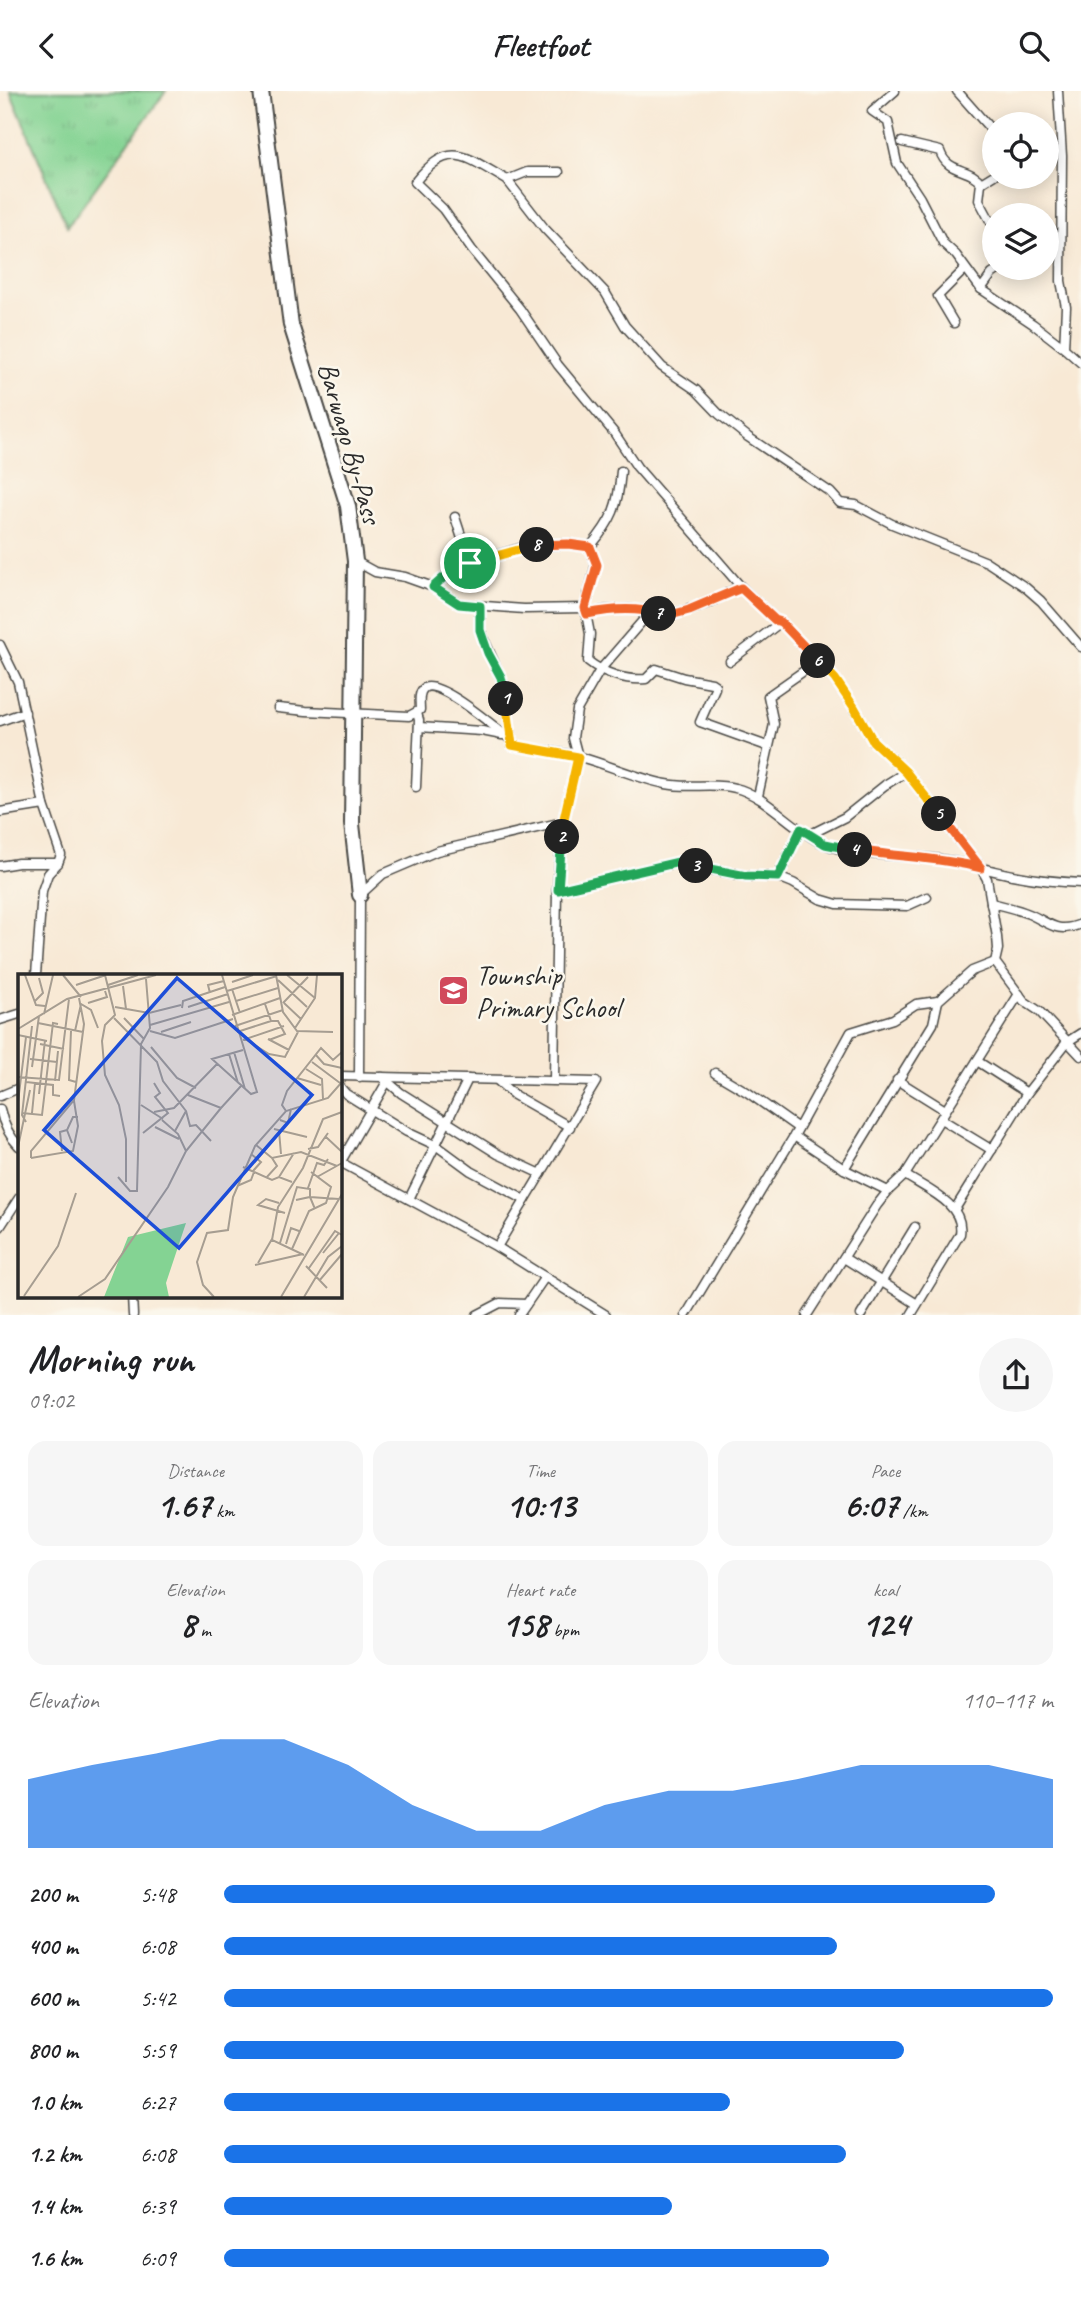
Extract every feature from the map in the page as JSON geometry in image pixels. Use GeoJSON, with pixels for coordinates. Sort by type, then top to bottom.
{"type":"FeatureCollection","features":[{"type":"Feature","properties":{"kind":"highway","name":"Barwaqo By-Pass"},"geometry":{"type":"LineString","coordinates":[[261,91],[291,325],[348,506],[355,561],[352,824],[360,895]]}},
{"type":"Feature","properties":{"kind":"street"},"geometry":{"type":"LineString","coordinates":[[895,91],[872,111],[888,122],[897,163],[920,198],[943,243],[956,255],[981,289],[1081,363]]}},
{"type":"Feature","properties":{"kind":"street"},"geometry":{"type":"LineString","coordinates":[[957,91],[982,119]]}},
{"type":"Feature","properties":{"kind":"street"},"geometry":{"type":"LineString","coordinates":[[1058,91],[1062,156],[1061,281],[1066,307],[1064,348]]}},
{"type":"Feature","properties":{"kind":"street"},"geometry":{"type":"LineString","coordinates":[[902,142],[940,151],[941,156],[954,169],[977,177],[981,183],[979,200],[982,206]]}},
{"type":"Feature","properties":{"kind":"street"},"geometry":{"type":"LineString","coordinates":[[1081,647],[1041,601],[987,562],[892,524],[856,505],[840,503],[830,492],[748,437],[719,414],[695,390],[673,376],[649,355],[625,325],[605,292],[545,229],[507,180],[463,156],[450,155],[427,166],[415,182],[443,209],[520,309],[558,365],[615,434],[637,467],[741,588],[775,620],[781,622],[835,679],[873,741],[906,772],[981,868],[987,879],[998,949],[995,962],[1019,994],[1081,1056]]}},
{"type":"Feature","properties":{"kind":"street"},"geometry":{"type":"LineString","coordinates":[[507,180],[527,172],[559,172]]}},
{"type":"Feature","properties":{"kind":"street"},"geometry":{"type":"LineString","coordinates":[[954,323],[937,296],[965,269]]}},
{"type":"Feature","properties":{"kind":"street"},"geometry":{"type":"LineString","coordinates":[[981,289],[988,280]]}},
{"type":"Feature","properties":{"kind":"street"},"geometry":{"type":"LineString","coordinates":[[590,547],[616,508],[621,471]]}},
{"type":"Feature","properties":{"kind":"street"},"geometry":{"type":"LineString","coordinates":[[455,517],[470,563]]}},
{"type":"Feature","properties":{"kind":"street"},"geometry":{"type":"LineString","coordinates":[[433,587],[450,572],[470,563],[534,545],[568,544],[590,547]]}},
{"type":"Feature","properties":{"kind":"street"},"geometry":{"type":"LineString","coordinates":[[590,547],[597,565],[586,611],[590,634],[587,661],[600,670],[638,680],[646,679],[656,670],[712,683],[715,688],[700,722],[767,746]]}},
{"type":"Feature","properties":{"kind":"street"},"geometry":{"type":"LineString","coordinates":[[355,561],[375,572],[405,577],[433,587],[459,604],[480,606],[651,611],[667,616],[709,603],[741,588]]}},
{"type":"Feature","properties":{"kind":"street"},"geometry":{"type":"LineString","coordinates":[[480,606],[480,630],[503,683],[508,737],[512,745],[578,757],[663,784],[680,787],[734,787],[758,796],[772,810],[805,832],[839,848],[937,859],[1045,881],[1081,883]]}},
{"type":"Feature","properties":{"kind":"street"},"geometry":{"type":"LineString","coordinates":[[554,1080],[558,890],[563,823],[578,757],[573,738],[577,710],[600,670],[651,611]]}},
{"type":"Feature","properties":{"kind":"street"},"geometry":{"type":"LineString","coordinates":[[730,661],[781,622]]}},
{"type":"Feature","properties":{"kind":"street"},"geometry":{"type":"LineString","coordinates":[[0,645],[18,682],[44,805],[61,855],[48,874],[42,891],[36,974]]}},
{"type":"Feature","properties":{"kind":"street"},"geometry":{"type":"LineString","coordinates":[[758,796],[774,724],[768,696],[818,661]]}},
{"type":"Feature","properties":{"kind":"street"},"geometry":{"type":"LineString","coordinates":[[278,708],[409,716],[420,710],[419,696],[422,689],[435,686],[453,695],[508,737]]}},
{"type":"Feature","properties":{"kind":"street"},"geometry":{"type":"LineString","coordinates":[[0,721],[25,712]]}},
{"type":"Feature","properties":{"kind":"street"},"geometry":{"type":"LineString","coordinates":[[416,787],[419,727],[417,713]]}},
{"type":"Feature","properties":{"kind":"street"},"geometry":{"type":"LineString","coordinates":[[419,727],[482,731],[508,737]]}},
{"type":"Feature","properties":{"kind":"street"},"geometry":{"type":"LineString","coordinates":[[778,877],[805,832],[845,817],[906,772]]}},
{"type":"Feature","properties":{"kind":"street"},"geometry":{"type":"LineString","coordinates":[[0,812],[44,805]]}},
{"type":"Feature","properties":{"kind":"street"},"geometry":{"type":"LineString","coordinates":[[359,1077],[360,895],[383,874],[437,851],[563,823]]}},
{"type":"Feature","properties":{"kind":"street"},"geometry":{"type":"LineString","coordinates":[[558,890],[683,861],[697,867],[746,876],[778,877],[837,904],[907,906],[927,897]]}},
{"type":"Feature","properties":{"kind":"street"},"geometry":{"type":"LineString","coordinates":[[0,866],[58,863]]}},
{"type":"Feature","properties":{"kind":"street"},"geometry":{"type":"LineString","coordinates":[[991,903],[1029,914],[1052,927],[1064,929],[1081,924]]}},
{"type":"Feature","properties":{"kind":"street"},"geometry":{"type":"LineString","coordinates":[[686,1315],[796,1132],[851,1032],[893,1019],[916,1004],[938,1001],[972,971],[995,962]]}},
{"type":"Feature","properties":{"kind":"street"},"geometry":{"type":"LineString","coordinates":[[807,1315],[888,1191],[905,1175],[1019,994]]}},
{"type":"Feature","properties":{"kind":"street"},"geometry":{"type":"LineString","coordinates":[[844,1169],[933,1024],[938,1001]]}},
{"type":"Feature","properties":{"kind":"street"},"geometry":{"type":"LineString","coordinates":[[0,1011],[4,1019]]}},
{"type":"Feature","properties":{"kind":"street"},"geometry":{"type":"LineString","coordinates":[[955,1209],[1027,1093],[1067,1042],[1081,1033]]}},
{"type":"Feature","properties":{"kind":"street"},"geometry":{"type":"LineString","coordinates":[[977,1061],[1027,1093]]}},
{"type":"Feature","properties":{"kind":"street"},"geometry":{"type":"LineString","coordinates":[[715,1073],[747,1092],[844,1169],[888,1191]]}},
{"type":"Feature","properties":{"kind":"street"},"geometry":{"type":"LineString","coordinates":[[341,1076],[596,1082],[497,1247]]}},
{"type":"Feature","properties":{"kind":"street"},"geometry":{"type":"LineString","coordinates":[[341,1160],[385,1078]]}},
{"type":"Feature","properties":{"kind":"street"},"geometry":{"type":"LineString","coordinates":[[385,1078],[401,1093],[498,1154],[541,1174]]}},
{"type":"Feature","properties":{"kind":"street"},"geometry":{"type":"LineString","coordinates":[[409,1199],[468,1079]]}},
{"type":"Feature","properties":{"kind":"street"},"geometry":{"type":"LineString","coordinates":[[897,1080],[992,1150]]}},
{"type":"Feature","properties":{"kind":"street"},"geometry":{"type":"LineString","coordinates":[[498,1081],[514,1095],[570,1127]]}},
{"type":"Feature","properties":{"kind":"street"},"geometry":{"type":"LineString","coordinates":[[0,1095],[18,1088]]}},
{"type":"Feature","properties":{"kind":"street"},"geometry":{"type":"LineString","coordinates":[[341,1088],[407,1132],[437,1146],[471,1171],[525,1200]]}},
{"type":"Feature","properties":{"kind":"street"},"geometry":{"type":"LineString","coordinates":[[0,1109],[11,1137],[18,1145]]}},
{"type":"Feature","properties":{"kind":"street"},"geometry":{"type":"LineString","coordinates":[[341,1163],[497,1247],[606,1315]]}},
{"type":"Feature","properties":{"kind":"street"},"geometry":{"type":"LineString","coordinates":[[905,1175],[955,1209],[962,1224],[960,1234],[911,1315]]}},
{"type":"Feature","properties":{"kind":"street"},"geometry":{"type":"LineString","coordinates":[[0,1227],[18,1200]]}},
{"type":"Feature","properties":{"kind":"street"},"geometry":{"type":"LineString","coordinates":[[861,1315],[915,1227]]}},
{"type":"Feature","properties":{"kind":"street"},"geometry":{"type":"LineString","coordinates":[[844,1258],[917,1304]]}},
{"type":"Feature","properties":{"kind":"street"},"geometry":{"type":"LineString","coordinates":[[519,1315],[545,1277]]}},
{"type":"Feature","properties":{"kind":"street"},"geometry":{"type":"LineString","coordinates":[[132,1297],[133,1315]]}},
{"type":"Feature","properties":{"kind":"street"},"geometry":{"type":"LineString","coordinates":[[477,1315],[500,1303],[526,1304]]}},
{"type":"Feature","properties":{"kind":"street"},"geometry":{"type":"LineString","coordinates":[[587,1315],[594,1307]]}},
{"type":"Feature","properties":{"kind":"green space"},"geometry":{"type":"Polygon","coordinates":[[[10,91],[166,91],[67,227],[10,91]]]}},
{"type":"Feature","properties":{"kind":"place","name":"Township Primary School"},"geometry":{"type":"Point","coordinates":[453,991]}},
{"type":"Feature","properties":{"kind":"route"},"geometry":{"type":"LineString","coordinates":[[568,544],[590,547],[597,565],[585,608],[587,614],[629,609],[667,616],[709,603],[741,588],[775,620],[781,622],[835,679],[873,741],[906,772],[981,868],[960,862],[839,848],[825,844],[801,829],[778,877],[746,876],[697,867],[683,861],[558,890],[563,823],[578,757],[512,745],[503,683],[480,630],[480,606],[459,604],[433,587],[450,572],[470,563],[534,545],[568,544]]}}]}
